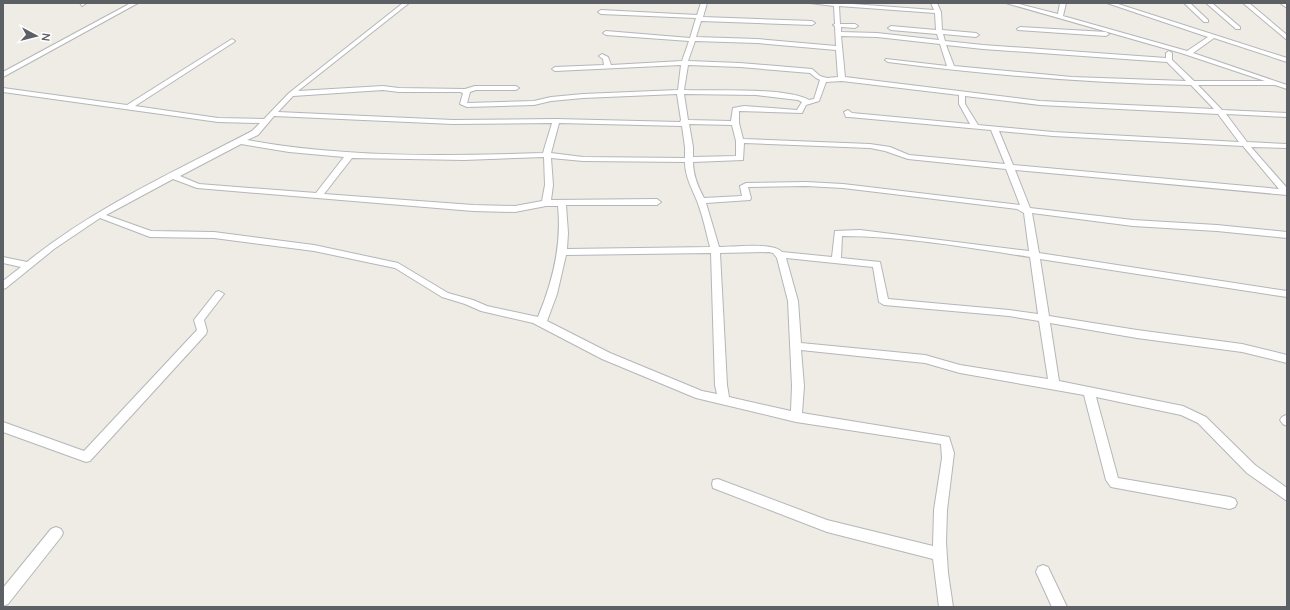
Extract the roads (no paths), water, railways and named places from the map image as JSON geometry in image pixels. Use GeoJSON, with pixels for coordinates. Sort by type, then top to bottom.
{"type":"FeatureCollection","features":[{"type":"Feature","properties":{"kind":"street"},"geometry":{"type":"LineString","coordinates":[[3,75],[135,3]]}},
{"type":"Feature","properties":{"kind":"street"},"geometry":{"type":"LineString","coordinates":[[3,286],[28,265],[99,215],[255,133],[291,94],[406,3]]}},
{"type":"Feature","properties":{"kind":"street"},"geometry":{"type":"LineString","coordinates":[[704,3],[685,63],[681,92],[684,123],[689,147],[689,170],[694,188],[701,201],[715,249],[718,265],[721,385],[724,399]]}},
{"type":"Feature","properties":{"kind":"street"},"geometry":{"type":"LineString","coordinates":[[813,3],[938,12]]}},
{"type":"Feature","properties":{"kind":"street"},"geometry":{"type":"LineString","coordinates":[[934,3],[938,12],[939,32],[942,44],[951,68]]}},
{"type":"Feature","properties":{"kind":"street"},"geometry":{"type":"LineString","coordinates":[[1009,3],[1170,47],[1287,88]]}},
{"type":"Feature","properties":{"kind":"street"},"geometry":{"type":"LineString","coordinates":[[1060,17],[1062,3]]}},
{"type":"Feature","properties":{"kind":"street"},"geometry":{"type":"LineString","coordinates":[[1110,3],[1287,60]]}},
{"type":"Feature","properties":{"kind":"street"},"geometry":{"type":"LineString","coordinates":[[1187,3],[1206,21]]}},
{"type":"Feature","properties":{"kind":"street"},"geometry":{"type":"LineString","coordinates":[[1209,3],[1238,28]]}},
{"type":"Feature","properties":{"kind":"street"},"geometry":{"type":"LineString","coordinates":[[1246,3],[1287,38]]}},
{"type":"Feature","properties":{"kind":"street"},"geometry":{"type":"LineString","coordinates":[[1283,3],[1287,6]]}},
{"type":"Feature","properties":{"kind":"street"},"geometry":{"type":"LineString","coordinates":[[836,4],[836,25],[838,34],[837,48],[840,57],[841,76]]}},
{"type":"Feature","properties":{"kind":"street"},"geometry":{"type":"LineString","coordinates":[[1138,5],[1141,13]]}},
{"type":"Feature","properties":{"kind":"street"},"geometry":{"type":"LineString","coordinates":[[601,12],[812,23]]}},
{"type":"Feature","properties":{"kind":"street"},"geometry":{"type":"LineString","coordinates":[[836,25],[855,26]]}},
{"type":"Feature","properties":{"kind":"street"},"geometry":{"type":"LineString","coordinates":[[891,28],[976,36]]}},
{"type":"Feature","properties":{"kind":"street"},"geometry":{"type":"LineString","coordinates":[[1020,29],[1124,35]]}},
{"type":"Feature","properties":{"kind":"street"},"geometry":{"type":"LineString","coordinates":[[606,33],[693,40],[757,41],[837,48]]}},
{"type":"Feature","properties":{"kind":"street"},"geometry":{"type":"LineString","coordinates":[[838,34],[877,35],[942,44],[1169,60],[1220,112],[1244,143],[1287,192]]}},
{"type":"Feature","properties":{"kind":"street"},"geometry":{"type":"LineString","coordinates":[[1189,53],[1213,36]]}},
{"type":"Feature","properties":{"kind":"street"},"geometry":{"type":"LineString","coordinates":[[128,108],[232,41]]}},
{"type":"Feature","properties":{"kind":"street"},"geometry":{"type":"LineString","coordinates":[[1169,60],[1170,47]]}},
{"type":"Feature","properties":{"kind":"street"},"geometry":{"type":"LineString","coordinates":[[602,56],[606,58],[608,67]]}},
{"type":"Feature","properties":{"kind":"street"},"geometry":{"type":"LineString","coordinates":[[888,60],[951,68],[1067,79],[1192,83],[1275,83]]}},
{"type":"Feature","properties":{"kind":"street"},"geometry":{"type":"LineString","coordinates":[[555,69],[685,63],[740,65],[812,71],[962,94],[1040,104],[1287,115]]}},
{"type":"Feature","properties":{"kind":"street"},"geometry":{"type":"LineString","coordinates":[[812,71],[818,77],[826,79],[841,76]]}},
{"type":"Feature","properties":{"kind":"street"},"geometry":{"type":"LineString","coordinates":[[239,141],[289,150],[350,155],[464,158],[548,156],[574,158],[688,160],[740,158],[740,142],[735,123],[735,109],[798,113],[800,112],[802,104],[817,100],[823,81],[826,79]]}},
{"type":"Feature","properties":{"kind":"street"},"geometry":{"type":"LineString","coordinates":[[291,94],[383,88],[399,90],[466,91],[476,88],[516,88]]}},
{"type":"Feature","properties":{"kind":"street"},"geometry":{"type":"LineString","coordinates":[[3,90],[218,120],[267,121]]}},
{"type":"Feature","properties":{"kind":"street"},"geometry":{"type":"LineString","coordinates":[[466,91],[464,104],[534,103],[551,99],[583,96],[681,92],[756,93],[800,98],[807,102]]}},
{"type":"Feature","properties":{"kind":"street"},"geometry":{"type":"LineString","coordinates":[[962,94],[962,104],[975,126]]}},
{"type":"Feature","properties":{"kind":"street"},"geometry":{"type":"LineString","coordinates":[[848,112],[849,115],[994,128],[1166,141],[1244,143],[1287,146]]}},
{"type":"Feature","properties":{"kind":"street"},"geometry":{"type":"LineString","coordinates":[[273,114],[453,122],[556,121],[735,123]]}},
{"type":"Feature","properties":{"kind":"street"},"geometry":{"type":"LineString","coordinates":[[546,203],[549,185],[547,150],[556,121]]}},
{"type":"Feature","properties":{"kind":"street"},"geometry":{"type":"LineString","coordinates":[[994,128],[1027,210],[1036,256],[1054,384]]}},
{"type":"Feature","properties":{"kind":"street"},"geometry":{"type":"LineString","coordinates":[[740,142],[870,146],[887,149],[908,157],[1133,179],[1287,192]]}},
{"type":"Feature","properties":{"kind":"street"},"geometry":{"type":"LineString","coordinates":[[318,196],[350,155]]}},
{"type":"Feature","properties":{"kind":"street"},"geometry":{"type":"LineString","coordinates":[[173,176],[197,186],[489,208],[526,208],[546,203],[657,202]]}},
{"type":"Feature","properties":{"kind":"street"},"geometry":{"type":"LineString","coordinates":[[701,201],[747,198],[744,186],[746,185],[806,184],[850,187],[1019,207],[1027,210],[1133,223],[1217,228],[1287,235]]}},
{"type":"Feature","properties":{"kind":"street"},"geometry":{"type":"LineString","coordinates":[[541,323],[553,292],[561,252],[562,203]]}},
{"type":"Feature","properties":{"kind":"street"},"geometry":{"type":"LineString","coordinates":[[99,215],[150,234],[214,235],[314,248],[393,265],[403,268],[445,296],[469,302],[485,309],[524,316],[606,356],[700,395],[724,399],[796,417],[852,427],[945,440],[948,452],[938,524],[938,554],[946,607]]}},
{"type":"Feature","properties":{"kind":"street"},"geometry":{"type":"LineString","coordinates":[[836,261],[838,233],[842,232],[1013,251],[1036,256],[1287,294]]}},
{"type":"Feature","properties":{"kind":"street"},"geometry":{"type":"LineString","coordinates":[[561,252],[770,249],[780,254],[836,261],[877,264],[884,302],[1009,313],[1137,334],[1242,348],[1287,359]]}},
{"type":"Feature","properties":{"kind":"street"},"geometry":{"type":"LineString","coordinates":[[780,254],[793,301],[797,346],[798,386],[796,417]]}},
{"type":"Feature","properties":{"kind":"street"},"geometry":{"type":"LineString","coordinates":[[3,260],[28,265]]}},
{"type":"Feature","properties":{"kind":"street"},"geometry":{"type":"LineString","coordinates":[[3,427],[86,456],[202,331],[200,320],[219,294]]}},
{"type":"Feature","properties":{"kind":"street"},"geometry":{"type":"LineString","coordinates":[[797,346],[907,356],[979,373],[1054,384],[1183,411],[1202,420],[1251,468],[1287,495]]}},
{"type":"Feature","properties":{"kind":"street"},"geometry":{"type":"LineString","coordinates":[[1089,392],[1112,480],[1115,483],[1230,502]]}},
{"type":"Feature","properties":{"kind":"street"},"geometry":{"type":"LineString","coordinates":[[718,484],[827,526],[938,554]]}},
{"type":"Feature","properties":{"kind":"street"},"geometry":{"type":"LineString","coordinates":[[3,599],[56,533]]}},
{"type":"Feature","properties":{"kind":"street"},"geometry":{"type":"LineString","coordinates":[[1043,572],[1060,607]]}}]}
